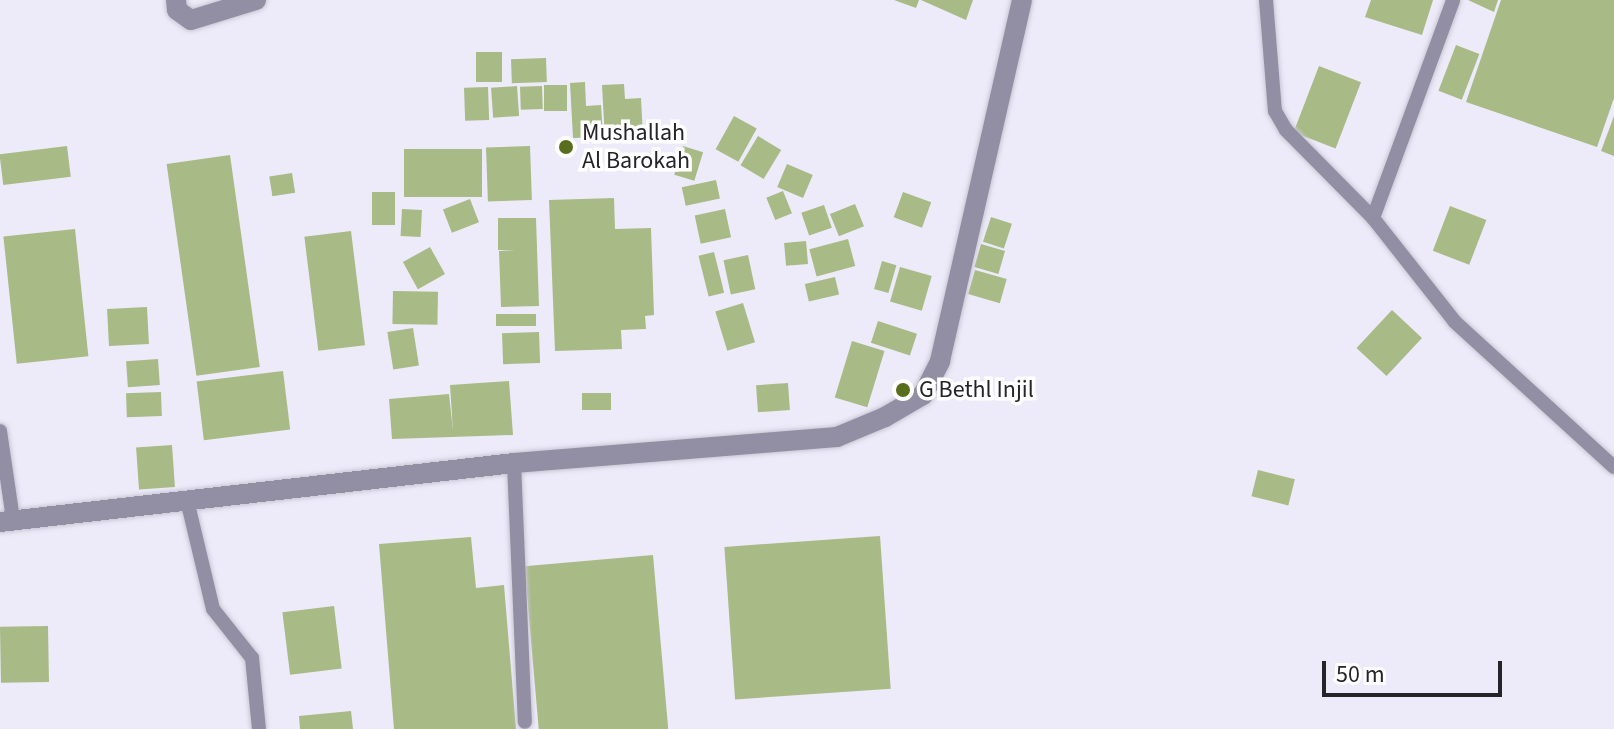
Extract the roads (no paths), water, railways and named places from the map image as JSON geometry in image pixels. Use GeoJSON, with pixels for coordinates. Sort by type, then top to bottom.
{"type":"FeatureCollection","features":[{"type":"Feature","properties":{"kind":"street"},"geometry":{"type":"LineString","coordinates":[[176,0],[177,10],[191,20],[256,0]]}},
{"type":"Feature","properties":{"kind":"street"},"geometry":{"type":"LineString","coordinates":[[6,520],[514,463],[837,437],[923,395],[940,361],[1022,0]]}},
{"type":"Feature","properties":{"kind":"lane"},"geometry":{"type":"LineString","coordinates":[[1266,0],[1275,111],[1286,130],[1373,218],[1455,322],[1614,467]]}},
{"type":"Feature","properties":{"kind":"lane"},"geometry":{"type":"LineString","coordinates":[[1373,218],[1453,0]]}},
{"type":"Feature","properties":{"kind":"lane"},"geometry":{"type":"LineString","coordinates":[[0,431],[6,520]]}},
{"type":"Feature","properties":{"kind":"lane"},"geometry":{"type":"LineString","coordinates":[[514,463],[525,722]]}},
{"type":"Feature","properties":{"kind":"lane"},"geometry":{"type":"LineString","coordinates":[[187,500],[213,609],[252,658],[259,729]]}},
{"type":"Feature","properties":{"kind":"place","name":"Mushallah Al Barokah"},"geometry":{"type":"Point","coordinates":[566,147]}},
{"type":"Feature","properties":{"kind":"place","name":"G Bethl Injil"},"geometry":{"type":"Point","coordinates":[903,390]}}]}
